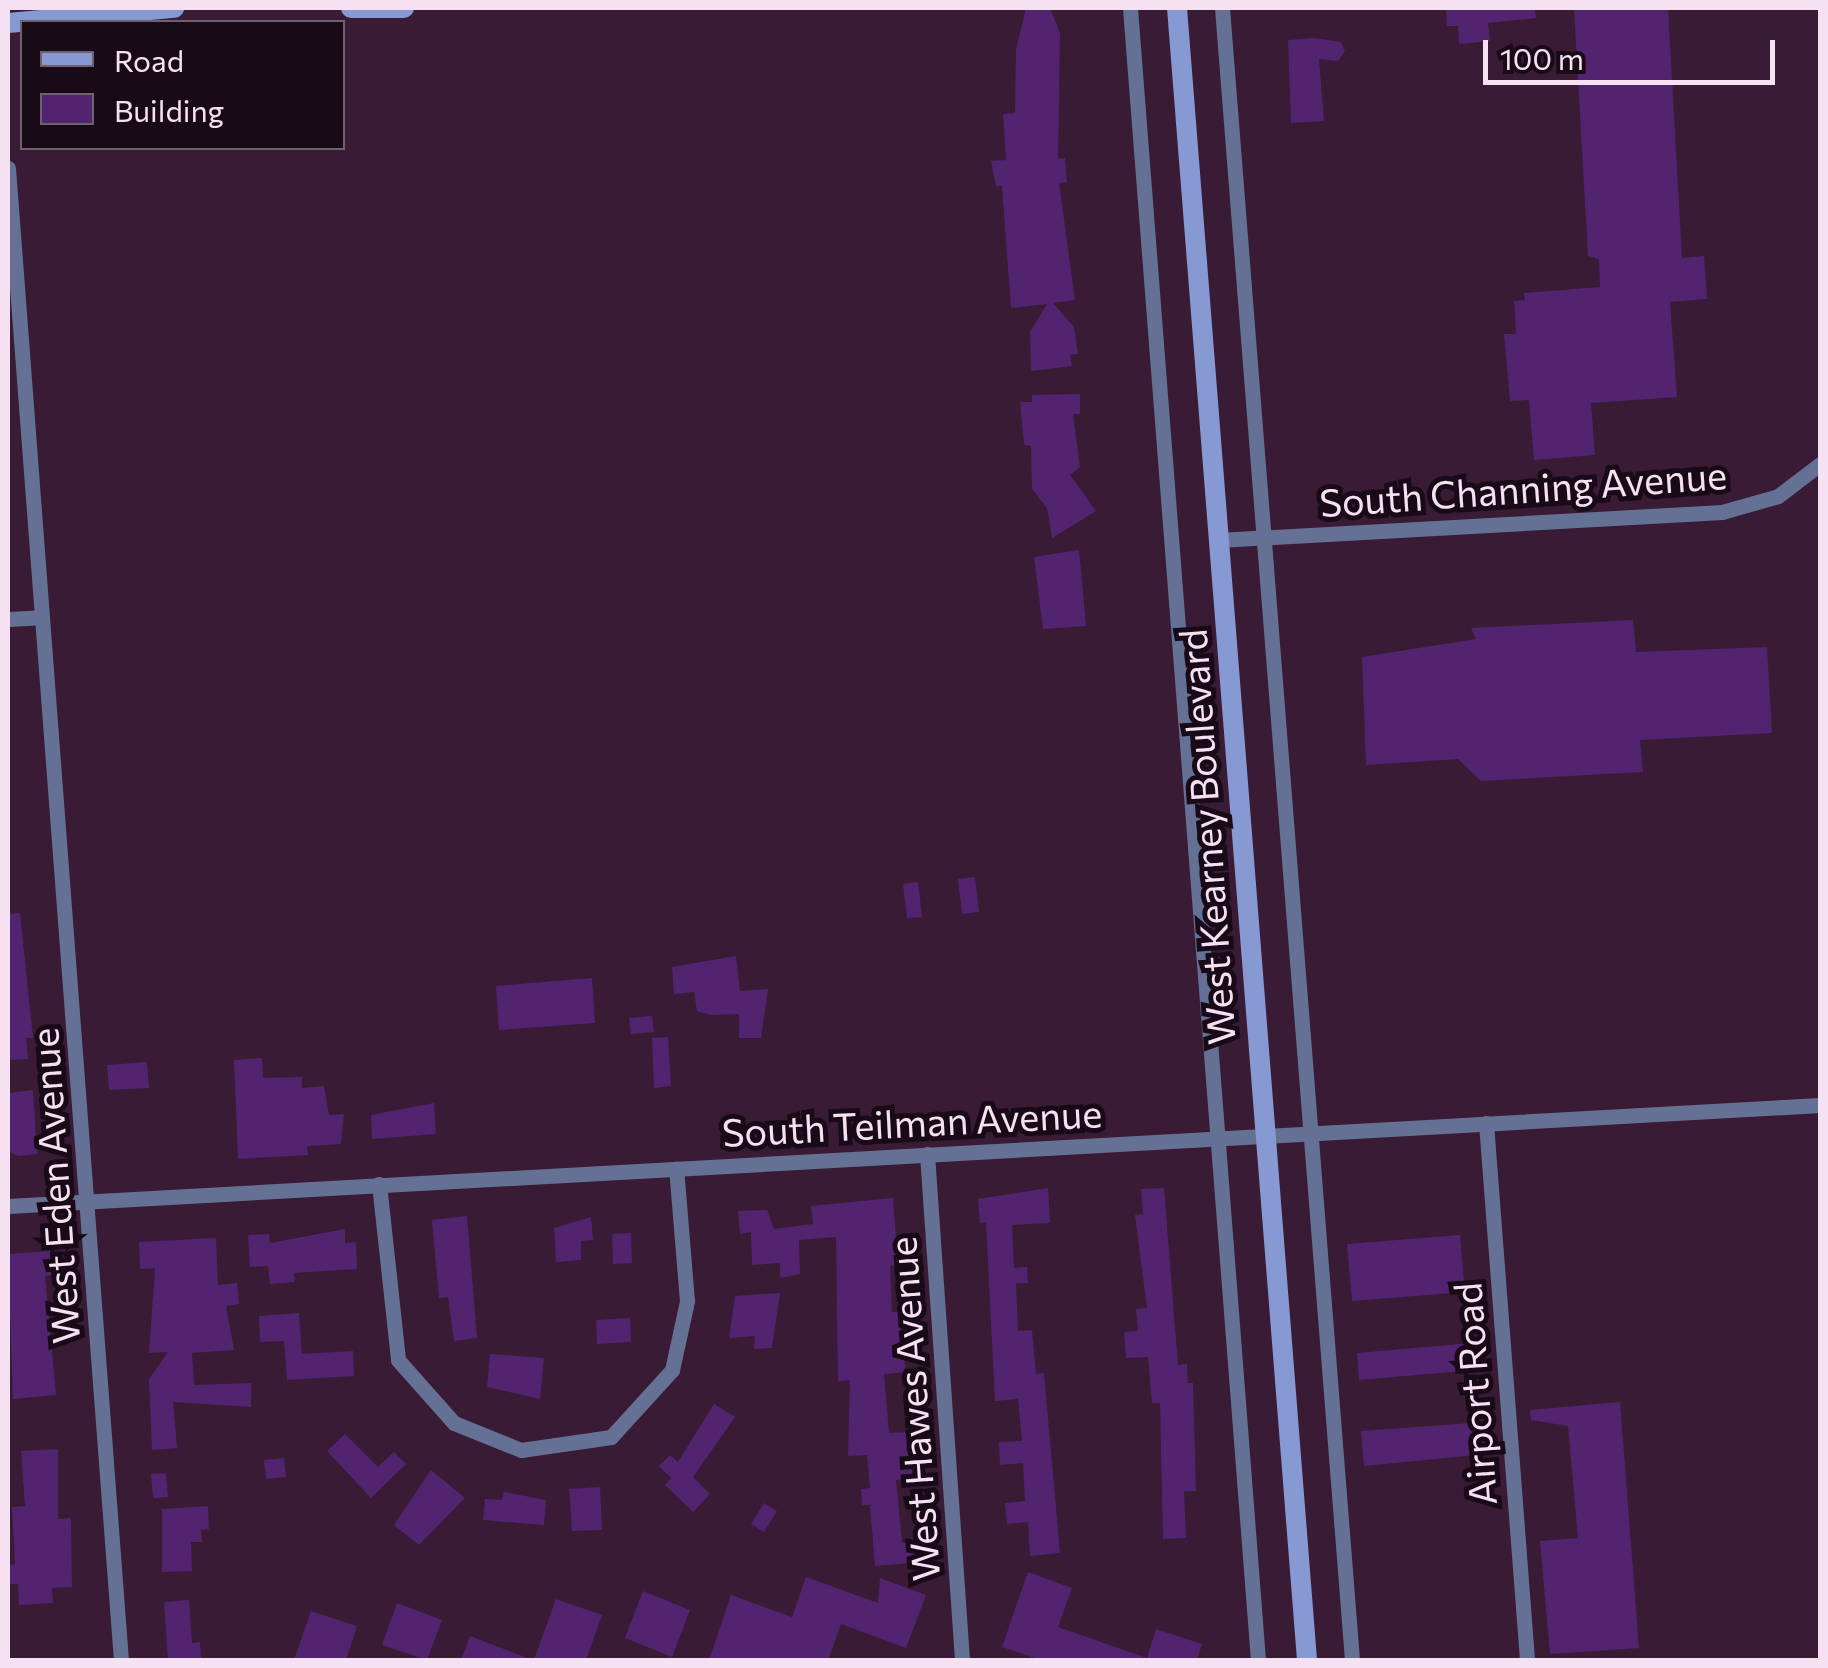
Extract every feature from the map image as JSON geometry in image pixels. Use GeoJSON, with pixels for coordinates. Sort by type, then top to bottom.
{"type":"FeatureCollection","features":[{"type":"Feature","properties":{"kind":"main road"},"geometry":{"type":"LineString","coordinates":[[41,20],[174,8]]}},
{"type":"Feature","properties":{"kind":"main road"},"geometry":{"type":"LineString","coordinates":[[351,8],[404,8]]}},
{"type":"Feature","properties":{"kind":"main road","name":"West Kearney Boulevard"},"geometry":{"type":"LineString","coordinates":[[1176,8],[1308,1660]]}},
{"type":"Feature","properties":{"kind":"street","name":"West Kearney Boulevard"},"geometry":{"type":"LineString","coordinates":[[1130,8],[1258,1660]]}},
{"type":"Feature","properties":{"kind":"street"},"geometry":{"type":"LineString","coordinates":[[1222,8],[1352,1660]]}},
{"type":"Feature","properties":{"kind":"street","name":"West Eden Avenue"},"geometry":{"type":"LineString","coordinates":[[8,168],[121,1660]]}},
{"type":"Feature","properties":{"kind":"street","name":"South Channing Avenue"},"geometry":{"type":"LineString","coordinates":[[1218,540],[1722,512],[1778,496],[1820,464]]}},
{"type":"Feature","properties":{"kind":"street"},"geometry":{"type":"LineString","coordinates":[[8,619],[41,618]]}},
{"type":"Feature","properties":{"kind":"street","name":"South Teilman Avenue"},"geometry":{"type":"LineString","coordinates":[[8,1206],[1820,1105]]}},
{"type":"Feature","properties":{"kind":"street","name":"Airport Road"},"geometry":{"type":"LineString","coordinates":[[1486,1123],[1526,1660]]}},
{"type":"Feature","properties":{"kind":"street","name":"West Hawes Avenue"},"geometry":{"type":"LineString","coordinates":[[927,1154],[962,1660]]}},
{"type":"Feature","properties":{"kind":"street"},"geometry":{"type":"LineString","coordinates":[[379,1184],[398,1360],[454,1424],[520,1450],[612,1437],[672,1370],[687,1301],[676,1168]]}},
{"type":"Feature","properties":{"kind":"building"},"geometry":{"type":"Polygon","coordinates":[[[1026,8],[1050,8],[1060,33],[1058,159],[1065,158],[1067,182],[1059,183],[1075,300],[1053,303],[1074,327],[1078,354],[1070,355],[1072,366],[1031,371],[1030,332],[1047,304],[1011,308],[1002,186],[996,186],[991,161],[1006,160],[1003,114],[1015,113],[1016,50],[1026,8]]]}},
{"type":"Feature","properties":{"kind":"building"},"geometry":{"type":"Polygon","coordinates":[[[1446,8],[1535,8],[1536,18],[1488,23],[1490,41],[1459,44],[1458,26],[1447,26],[1446,8]]]}},
{"type":"Feature","properties":{"kind":"building"},"geometry":{"type":"Polygon","coordinates":[[[1574,8],[1668,8],[1682,258],[1704,256],[1707,299],[1670,302],[1677,397],[1591,403],[1595,455],[1534,460],[1529,400],[1510,401],[1504,334],[1516,334],[1514,301],[1525,300],[1524,293],[1600,287],[1599,259],[1588,256],[1574,8]]]}},
{"type":"Feature","properties":{"kind":"building"},"geometry":{"type":"Polygon","coordinates":[[[1288,40],[1341,42],[1345,51],[1338,61],[1319,59],[1324,121],[1291,123],[1288,40]]]}},
{"type":"Feature","properties":{"kind":"building"},"geometry":{"type":"Polygon","coordinates":[[[1080,394],[1080,414],[1073,414],[1080,467],[1070,475],[1096,511],[1052,538],[1047,508],[1032,489],[1031,446],[1024,445],[1020,402],[1032,402],[1032,395],[1080,394]]]}},
{"type":"Feature","properties":{"kind":"building"},"geometry":{"type":"Polygon","coordinates":[[[1079,550],[1086,626],[1043,629],[1034,557],[1079,550]]]}},
{"type":"Feature","properties":{"kind":"building"},"geometry":{"type":"Polygon","coordinates":[[[1633,620],[1636,652],[1767,647],[1772,733],[1640,740],[1643,772],[1481,781],[1458,759],[1366,765],[1362,657],[1476,639],[1471,628],[1633,620]]]}},
{"type":"Feature","properties":{"kind":"building"},"geometry":{"type":"Polygon","coordinates":[[[975,877],[979,912],[962,914],[958,879],[975,877]]]}},
{"type":"Feature","properties":{"kind":"building"},"geometry":{"type":"Polygon","coordinates":[[[918,882],[922,917],[907,918],[903,884],[918,882]]]}},
{"type":"Feature","properties":{"kind":"building"},"geometry":{"type":"Polygon","coordinates":[[[20,913],[33,1038],[26,1038],[28,1059],[8,1060],[8,914],[20,913]]]}},
{"type":"Feature","properties":{"kind":"building"},"geometry":{"type":"Polygon","coordinates":[[[736,956],[740,991],[768,989],[761,1038],[739,1038],[739,1014],[697,1011],[694,992],[674,994],[672,967],[736,956]]]}},
{"type":"Feature","properties":{"kind":"building"},"geometry":{"type":"Polygon","coordinates":[[[592,978],[595,1023],[499,1030],[496,986],[592,978]]]}},
{"type":"Feature","properties":{"kind":"building"},"geometry":{"type":"Polygon","coordinates":[[[652,1016],[654,1032],[631,1034],[629,1018],[652,1016]]]}},
{"type":"Feature","properties":{"kind":"building"},"geometry":{"type":"Polygon","coordinates":[[[668,1037],[671,1086],[654,1088],[652,1038],[668,1037]]]}},
{"type":"Feature","properties":{"kind":"building"},"geometry":{"type":"Polygon","coordinates":[[[262,1058],[263,1078],[302,1077],[302,1088],[324,1086],[329,1115],[344,1114],[341,1144],[307,1146],[308,1155],[238,1159],[234,1060],[262,1058]]]}},
{"type":"Feature","properties":{"kind":"building"},"geometry":{"type":"Polygon","coordinates":[[[147,1062],[149,1088],[109,1090],[107,1065],[147,1062]]]}},
{"type":"Feature","properties":{"kind":"building"},"geometry":{"type":"Polygon","coordinates":[[[33,1090],[37,1154],[18,1156],[8,1151],[8,1093],[33,1090]]]}},
{"type":"Feature","properties":{"kind":"building"},"geometry":{"type":"Polygon","coordinates":[[[434,1103],[436,1134],[372,1139],[371,1115],[434,1103]]]}},
{"type":"Feature","properties":{"kind":"building"},"geometry":{"type":"Polygon","coordinates":[[[1048,1188],[1050,1223],[1012,1225],[1014,1268],[1027,1267],[1028,1283],[1016,1283],[1018,1331],[1032,1330],[1036,1374],[1044,1373],[1060,1553],[1030,1556],[1028,1522],[1007,1524],[1005,1503],[1025,1501],[1023,1463],[1000,1465],[999,1442],[1022,1441],[1018,1399],[995,1401],[986,1222],[980,1223],[978,1199],[1048,1188]]]}},
{"type":"Feature","properties":{"kind":"building"},"geometry":{"type":"Polygon","coordinates":[[[1164,1188],[1178,1365],[1187,1364],[1188,1383],[1193,1383],[1196,1491],[1184,1491],[1186,1538],[1163,1539],[1160,1403],[1152,1403],[1148,1357],[1126,1358],[1124,1332],[1138,1331],[1136,1309],[1147,1308],[1135,1215],[1143,1214],[1141,1189],[1164,1188]]]}},
{"type":"Feature","properties":{"kind":"building"},"geometry":{"type":"Polygon","coordinates":[[[893,1198],[898,1265],[890,1266],[892,1312],[898,1312],[906,1372],[884,1374],[889,1433],[909,1432],[914,1456],[916,1478],[896,1480],[902,1543],[920,1542],[922,1562],[875,1566],[870,1505],[862,1505],[861,1489],[870,1488],[867,1455],[848,1456],[850,1380],[838,1381],[836,1237],[799,1240],[800,1274],[780,1278],[780,1263],[752,1265],[751,1232],[740,1234],[738,1211],[767,1210],[774,1229],[813,1224],[811,1206],[893,1198]]]}},
{"type":"Feature","properties":{"kind":"building"},"geometry":{"type":"Polygon","coordinates":[[[467,1216],[477,1338],[454,1341],[448,1297],[439,1298],[432,1220],[467,1216]]]}},
{"type":"Feature","properties":{"kind":"building"},"geometry":{"type":"Polygon","coordinates":[[[591,1217],[593,1240],[581,1241],[581,1260],[556,1262],[554,1228],[591,1217]]]}},
{"type":"Feature","properties":{"kind":"building"},"geometry":{"type":"Polygon","coordinates":[[[345,1229],[345,1243],[356,1242],[357,1269],[294,1273],[295,1282],[270,1284],[268,1266],[250,1267],[248,1235],[269,1234],[270,1243],[345,1229]]]}},
{"type":"Feature","properties":{"kind":"building"},"geometry":{"type":"Polygon","coordinates":[[[631,1233],[632,1263],[613,1264],[612,1234],[631,1233]]]}},
{"type":"Feature","properties":{"kind":"building"},"geometry":{"type":"Polygon","coordinates":[[[1460,1235],[1465,1292],[1352,1301],[1347,1244],[1460,1235]]]}},
{"type":"Feature","properties":{"kind":"building"},"geometry":{"type":"Polygon","coordinates":[[[216,1238],[218,1285],[237,1283],[239,1304],[226,1306],[234,1350],[192,1353],[194,1385],[251,1383],[251,1407],[173,1402],[177,1448],[152,1450],[149,1379],[168,1352],[149,1353],[155,1268],[140,1269],[139,1242],[216,1238]]]}},
{"type":"Feature","properties":{"kind":"building"},"geometry":{"type":"Polygon","coordinates":[[[50,1251],[51,1275],[45,1276],[56,1395],[13,1399],[8,1254],[50,1251]]]}},
{"type":"Feature","properties":{"kind":"building"},"geometry":{"type":"Polygon","coordinates":[[[780,1293],[772,1348],[754,1349],[755,1336],[729,1338],[735,1296],[780,1293]]]}},
{"type":"Feature","properties":{"kind":"building"},"geometry":{"type":"Polygon","coordinates":[[[299,1313],[302,1354],[353,1351],[354,1376],[287,1380],[284,1341],[260,1342],[259,1316],[299,1313]]]}},
{"type":"Feature","properties":{"kind":"building"},"geometry":{"type":"Polygon","coordinates":[[[630,1318],[631,1342],[597,1344],[596,1320],[630,1318]]]}},
{"type":"Feature","properties":{"kind":"building"},"geometry":{"type":"Polygon","coordinates":[[[1472,1343],[1474,1370],[1359,1380],[1357,1353],[1472,1343]]]}},
{"type":"Feature","properties":{"kind":"building"},"geometry":{"type":"Polygon","coordinates":[[[490,1354],[544,1358],[540,1399],[487,1387],[490,1354]]]}},
{"type":"Feature","properties":{"kind":"building"},"geometry":{"type":"Polygon","coordinates":[[[1620,1402],[1639,1648],[1550,1654],[1540,1541],[1578,1538],[1568,1426],[1531,1420],[1530,1410],[1620,1402]]]}},
{"type":"Feature","properties":{"kind":"building"},"geometry":{"type":"Polygon","coordinates":[[[714,1404],[735,1417],[693,1477],[710,1494],[693,1512],[665,1485],[671,1478],[659,1466],[670,1455],[678,1462],[714,1404]]]}},
{"type":"Feature","properties":{"kind":"building"},"geometry":{"type":"Polygon","coordinates":[[[1484,1422],[1486,1454],[1364,1466],[1361,1431],[1484,1422]]]}},
{"type":"Feature","properties":{"kind":"building"},"geometry":{"type":"Polygon","coordinates":[[[345,1434],[378,1467],[394,1452],[406,1464],[371,1498],[327,1451],[345,1434]]]}},
{"type":"Feature","properties":{"kind":"building"},"geometry":{"type":"Polygon","coordinates":[[[58,1449],[58,1519],[71,1518],[72,1587],[52,1588],[53,1603],[19,1605],[18,1584],[8,1584],[8,1565],[15,1564],[12,1507],[25,1506],[21,1451],[58,1449]]]}},
{"type":"Feature","properties":{"kind":"building"},"geometry":{"type":"Polygon","coordinates":[[[284,1458],[286,1477],[266,1479],[264,1460],[284,1458]]]}},
{"type":"Feature","properties":{"kind":"building"},"geometry":{"type":"Polygon","coordinates":[[[431,1470],[465,1498],[419,1545],[394,1525],[431,1470]]]}},
{"type":"Feature","properties":{"kind":"building"},"geometry":{"type":"Polygon","coordinates":[[[166,1473],[168,1497],[153,1498],[151,1474],[166,1473]]]}},
{"type":"Feature","properties":{"kind":"building"},"geometry":{"type":"Polygon","coordinates":[[[600,1487],[602,1530],[572,1531],[569,1489],[600,1487]]]}},
{"type":"Feature","properties":{"kind":"building"},"geometry":{"type":"Polygon","coordinates":[[[504,1492],[546,1500],[544,1525],[483,1520],[485,1499],[502,1500],[504,1492]]]}},
{"type":"Feature","properties":{"kind":"building"},"geometry":{"type":"Polygon","coordinates":[[[764,1503],[777,1511],[764,1532],[751,1524],[764,1503]]]}},
{"type":"Feature","properties":{"kind":"building"},"geometry":{"type":"Polygon","coordinates":[[[208,1506],[209,1529],[201,1530],[202,1542],[191,1542],[192,1571],[162,1572],[162,1509],[208,1506]]]}},
{"type":"Feature","properties":{"kind":"building"},"geometry":{"type":"Polygon","coordinates":[[[1028,1572],[1072,1588],[1058,1627],[1147,1658],[1156,1629],[1202,1644],[1197,1660],[1041,1660],[1002,1647],[1028,1572]]]}},
{"type":"Feature","properties":{"kind":"building"},"geometry":{"type":"Polygon","coordinates":[[[806,1577],[878,1603],[880,1578],[926,1595],[906,1648],[841,1624],[828,1660],[709,1660],[731,1595],[792,1617],[806,1577]]]}},
{"type":"Feature","properties":{"kind":"building"},"geometry":{"type":"Polygon","coordinates":[[[643,1591],[690,1610],[672,1657],[625,1638],[643,1591]]]}},
{"type":"Feature","properties":{"kind":"building"},"geometry":{"type":"Polygon","coordinates":[[[556,1599],[602,1615],[586,1660],[534,1660],[556,1599]]]}},
{"type":"Feature","properties":{"kind":"building"},"geometry":{"type":"Polygon","coordinates":[[[189,1600],[192,1643],[200,1642],[201,1660],[168,1660],[164,1602],[189,1600]]]}},
{"type":"Feature","properties":{"kind":"building"},"geometry":{"type":"Polygon","coordinates":[[[397,1603],[442,1620],[427,1660],[382,1645],[397,1603]]]}},
{"type":"Feature","properties":{"kind":"building"},"geometry":{"type":"Polygon","coordinates":[[[311,1611],[357,1626],[346,1660],[294,1660],[311,1611]]]}},
{"type":"Feature","properties":{"kind":"building"},"geometry":{"type":"Polygon","coordinates":[[[470,1636],[530,1659],[461,1660],[470,1636]]]}}]}
